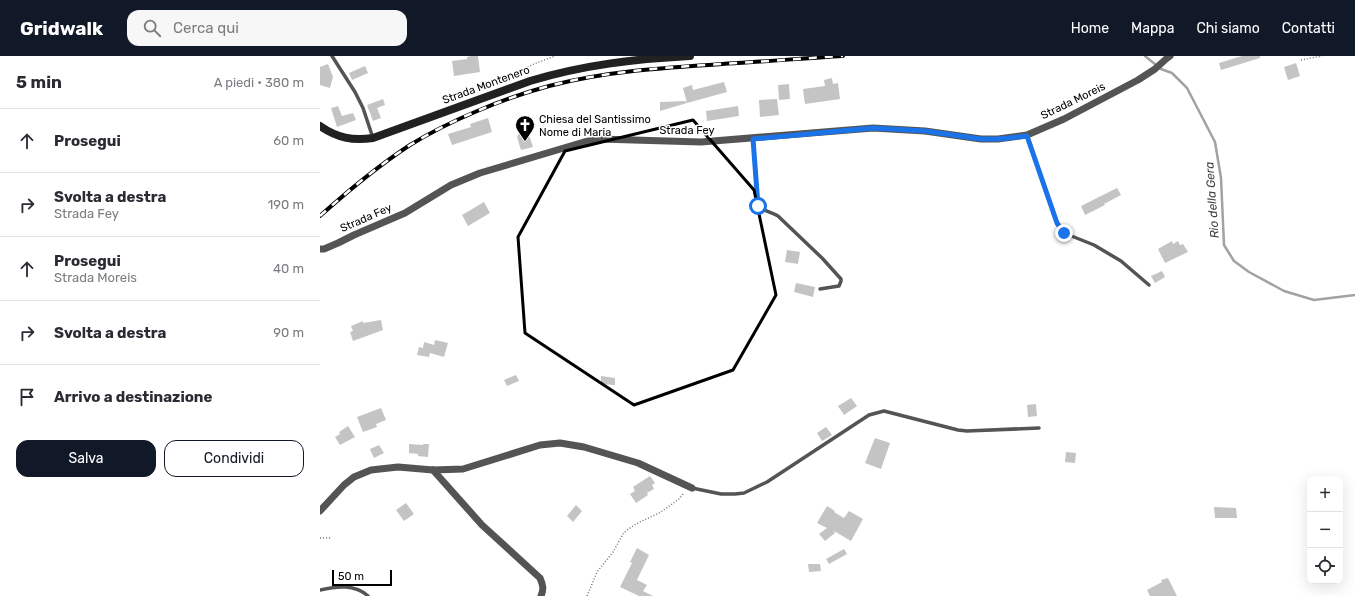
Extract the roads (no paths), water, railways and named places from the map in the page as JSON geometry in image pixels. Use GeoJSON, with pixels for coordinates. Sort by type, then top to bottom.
{"type":"FeatureCollection","features":[{"type":"Feature","properties":{"kind":"main road","name":"Strada Montenero"},"geometry":{"type":"LineString","coordinates":[[320,126],[341,138],[362,140],[373,138],[551,75],[616,62],[690,56]]}},
{"type":"Feature","properties":{"kind":"street","name":"Strada Moreis"},"geometry":{"type":"LineString","coordinates":[[981,139],[1027,136],[1104,99],[1138,80],[1163,61]]}},
{"type":"Feature","properties":{"kind":"street","name":"Strada Fey"},"geometry":{"type":"LineString","coordinates":[[320,249],[324,249],[405,213],[465,178],[480,172],[584,142],[608,139],[701,142],[753,139],[873,128],[925,131],[981,139]]}},
{"type":"Feature","properties":{"kind":"street"},"geometry":{"type":"LineString","coordinates":[[320,511],[349,481],[354,477],[370,470],[398,467],[433,470],[463,469],[540,446],[560,443],[638,463],[691,487]]}},
{"type":"Feature","properties":{"kind":"street"},"geometry":{"type":"LineString","coordinates":[[433,470],[482,524],[540,578],[543,584],[541,596]]}},
{"type":"Feature","properties":{"kind":"lane"},"geometry":{"type":"LineString","coordinates":[[332,56],[363,108],[373,138]]}},
{"type":"Feature","properties":{"kind":"lane"},"geometry":{"type":"LineString","coordinates":[[1027,136],[1057,223],[1064,233],[1094,245],[1121,261],[1149,285]]}},
{"type":"Feature","properties":{"kind":"lane"},"geometry":{"type":"LineString","coordinates":[[753,139],[758,206],[761,209],[772,212],[778,216],[822,258],[841,279],[839,286],[820,289]]}},
{"type":"Feature","properties":{"kind":"lane"},"geometry":{"type":"LineString","coordinates":[[691,487],[721,494],[744,493],[766,482],[869,415],[884,411],[967,432],[1039,428]]}},
{"type":"Feature","properties":{"kind":"lane"},"geometry":{"type":"LineString","coordinates":[[320,590],[344,586],[364,592],[368,596]]}},
{"type":"Feature","properties":{"kind":"waterway","name":"Rio della Gera"},"geometry":{"type":"LineString","coordinates":[[1145,56],[1161,69],[1172,73],[1187,88],[1215,142],[1221,178],[1224,245],[1234,261],[1249,272],[1284,291],[1314,300],[1355,295]]}},
{"type":"Feature","properties":{"kind":"railway"},"geometry":{"type":"LineString","coordinates":[[320,216],[387,161],[425,136],[477,111],[532,91],[595,76],[642,70],[843,56]]}},
{"type":"Feature","properties":{"kind":"place","name":"Chiesa del Santissimo Nome di Maria"},"geometry":{"type":"Point","coordinates":[525,142]}}]}
